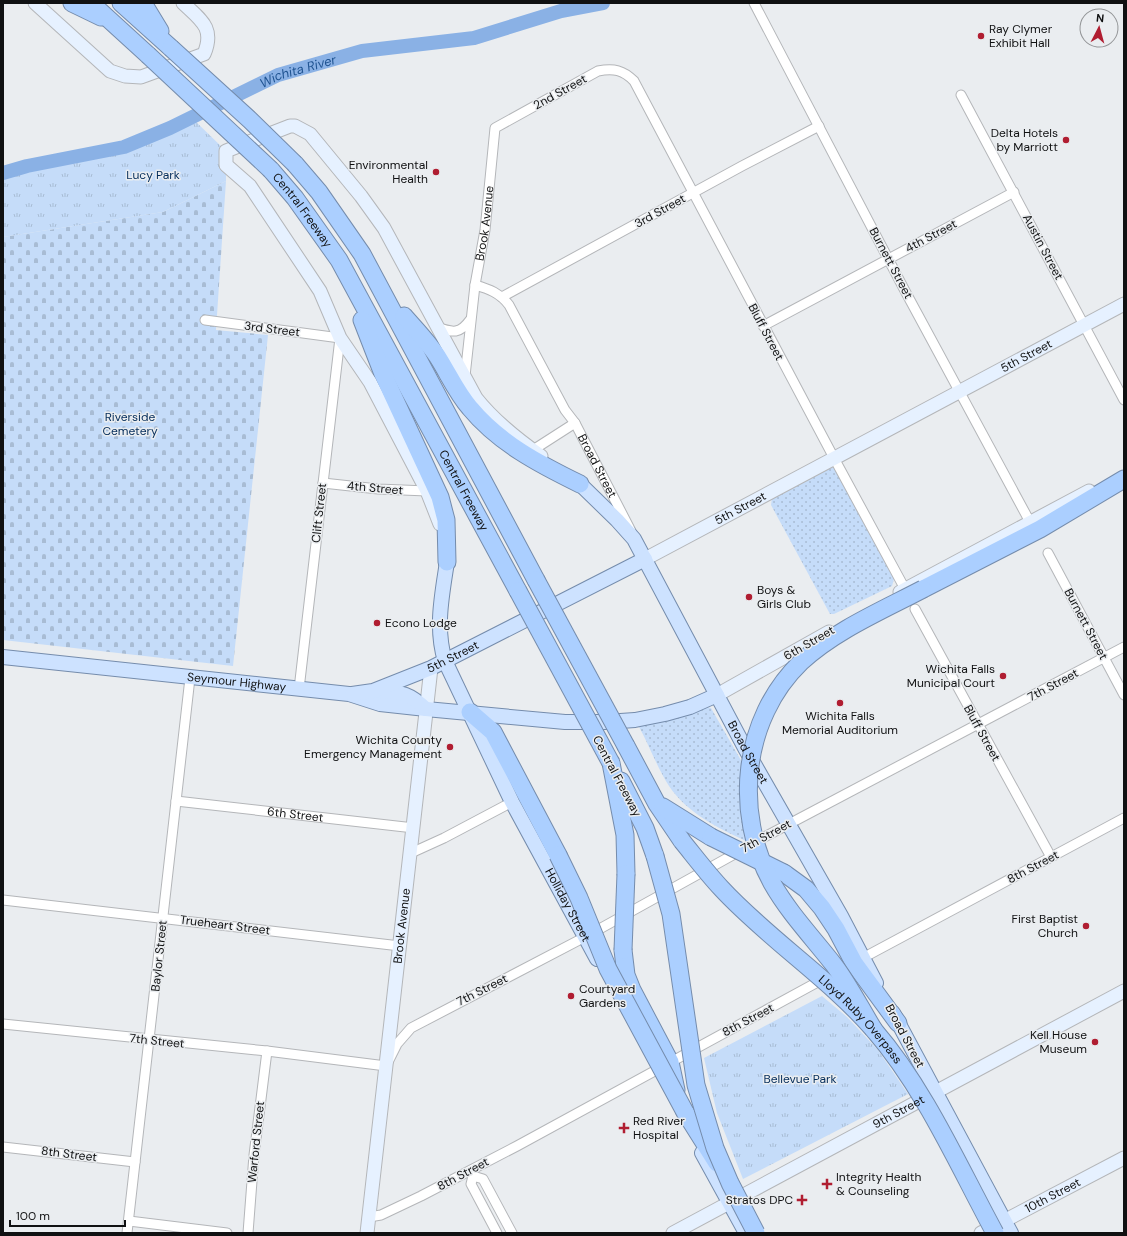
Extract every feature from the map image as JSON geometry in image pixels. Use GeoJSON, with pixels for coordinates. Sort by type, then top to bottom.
{"type":"FeatureCollection","features":[{"type":"Feature","properties":{"kind":"highway"},"geometry":{"type":"LineString","coordinates":[[72,3],[112,23]]}},
{"type":"Feature","properties":{"kind":"highway","name":"Central Freeway"},"geometry":{"type":"LineString","coordinates":[[91,3],[271,170],[295,198],[339,260],[645,828],[655,856],[671,914],[696,1085],[715,1148],[730,1183]]}},
{"type":"Feature","properties":{"kind":"highway","name":"Central Freeway"},"geometry":{"type":"LineString","coordinates":[[122,3],[250,120],[295,164],[339,219],[379,285],[657,804],[682,841]]}},
{"type":"Feature","properties":{"kind":"highway"},"geometry":{"type":"LineString","coordinates":[[143,3],[171,48]]}},
{"type":"Feature","properties":{"kind":"highway"},"geometry":{"type":"LineString","coordinates":[[339,260],[383,374],[440,498],[446,520],[447,562]]}},
{"type":"Feature","properties":{"kind":"highway"},"geometry":{"type":"LineString","coordinates":[[379,285],[438,357],[462,398],[480,419],[519,451],[542,465],[580,484]]}},
{"type":"Feature","properties":{"kind":"highway"},"geometry":{"type":"LineString","coordinates":[[874,1030],[836,967],[785,903],[767,872],[758,850],[749,810],[748,771],[761,722],[772,698],[783,682],[801,662],[824,643],[923,589],[1040,529],[1124,479]]}},
{"type":"Feature","properties":{"kind":"highway"},"geometry":{"type":"LineString","coordinates":[[470,712],[493,732],[579,898],[608,969],[640,1031],[685,1112],[730,1183],[756,1233]]}},
{"type":"Feature","properties":{"kind":"highway"},"geometry":{"type":"LineString","coordinates":[[611,763],[625,835],[626,874],[623,950],[626,975],[682,1118]]}},
{"type":"Feature","properties":{"kind":"highway"},"geometry":{"type":"LineString","coordinates":[[657,804],[711,836],[784,873],[806,889],[822,908],[858,960],[898,1023]]}},
{"type":"Feature","properties":{"kind":"highway","name":"Lloyd Ruby Overpass"},"geometry":{"type":"LineString","coordinates":[[682,841],[721,888],[821,977],[874,1030],[908,1075],[1003,1229]]}},
{"type":"Feature","properties":{"kind":"main road"},"geometry":{"type":"LineString","coordinates":[[35,3],[110,71],[125,76],[141,77],[204,54],[209,42],[206,25],[183,3]]}},
{"type":"Feature","properties":{"kind":"main road"},"geometry":{"type":"LineString","coordinates":[[447,562],[439,519],[427,491],[370,382],[340,338],[320,291],[250,186],[226,164],[226,151],[290,126],[296,126],[310,134],[361,196],[384,228],[464,378],[487,412],[505,429],[580,484],[618,520],[634,539]]}},
{"type":"Feature","properties":{"kind":"main road","name":"5th Street"},"geometry":{"type":"LineString","coordinates":[[349,694],[373,691],[445,661],[645,559],[1124,304]]}},
{"type":"Feature","properties":{"kind":"main road","name":"6th Street"},"geometry":{"type":"LineString","coordinates":[[470,712],[565,722],[606,722],[634,720],[690,707],[717,695],[905,589],[1030,522],[1124,474]]}},
{"type":"Feature","properties":{"kind":"main road","name":"Broad Street"},"geometry":{"type":"LineString","coordinates":[[634,539],[717,695],[788,824],[841,916],[858,960]]}},
{"type":"Feature","properties":{"kind":"main road","name":"Holliday Street"},"geometry":{"type":"LineString","coordinates":[[447,562],[439,620],[440,645],[445,661],[512,802],[585,937],[662,1066]]}},
{"type":"Feature","properties":{"kind":"main road","name":"Brook Avenue"},"geometry":{"type":"LineString","coordinates":[[367,1233],[414,828],[426,709],[439,620]]}},
{"type":"Feature","properties":{"kind":"main road","name":"Seymour Highway"},"geometry":{"type":"LineString","coordinates":[[3,657],[190,678],[299,688],[349,694],[380,704],[470,712]]}},
{"type":"Feature","properties":{"kind":"main road"},"geometry":{"type":"LineString","coordinates":[[373,691],[399,692],[414,697],[426,709]]}},
{"type":"Feature","properties":{"kind":"main road","name":"9th Street"},"geometry":{"type":"LineString","coordinates":[[673,1233],[1124,992]]}},
{"type":"Feature","properties":{"kind":"main road","name":"Broad Street"},"geometry":{"type":"LineString","coordinates":[[898,1023],[1003,1229]]}},
{"type":"Feature","properties":{"kind":"main road"},"geometry":{"type":"LineString","coordinates":[[682,1118],[746,1233]]}},
{"type":"Feature","properties":{"kind":"main road","name":"10th Street"},"geometry":{"type":"LineString","coordinates":[[981,1233],[1003,1229],[1124,1158]]}},
{"type":"Feature","properties":{"kind":"street","name":"Burnett Street"},"geometry":{"type":"LineString","coordinates":[[754,3],[888,259],[1030,522]]}},
{"type":"Feature","properties":{"kind":"street","name":"2nd Street"},"geometry":{"type":"LineString","coordinates":[[495,128],[598,71],[610,69],[619,70],[628,75]]}},
{"type":"Feature","properties":{"kind":"street","name":"Bluff Street"},"geometry":{"type":"LineString","coordinates":[[628,75],[634,82],[763,326],[905,589]]}},
{"type":"Feature","properties":{"kind":"street","name":"Austin Street"},"geometry":{"type":"LineString","coordinates":[[960,95],[1014,192],[1124,400]]}},
{"type":"Feature","properties":{"kind":"street","name":"3rd Street"},"geometry":{"type":"LineString","coordinates":[[502,297],[693,192],[819,126]]}},
{"type":"Feature","properties":{"kind":"street","name":"Brook Avenue"},"geometry":{"type":"LineString","coordinates":[[464,378],[475,285],[485,230],[495,128]]}},
{"type":"Feature","properties":{"kind":"street","name":"4th Street"},"geometry":{"type":"LineString","coordinates":[[763,326],[1014,192]]}},
{"type":"Feature","properties":{"kind":"street","name":"Broad Street"},"geometry":{"type":"LineString","coordinates":[[475,285],[494,292],[502,297],[509,305],[565,410],[575,423],[625,516],[634,539]]}},
{"type":"Feature","properties":{"kind":"street"},"geometry":{"type":"LineString","coordinates":[[437,327],[454,332],[464,328],[471,319]]}},
{"type":"Feature","properties":{"kind":"street","name":"3rd Street"},"geometry":{"type":"LineString","coordinates":[[205,320],[340,338]]}},
{"type":"Feature","properties":{"kind":"street","name":"Clift Street"},"geometry":{"type":"LineString","coordinates":[[299,688],[340,338]]}},
{"type":"Feature","properties":{"kind":"street"},"geometry":{"type":"LineString","coordinates":[[533,450],[575,423]]}},
{"type":"Feature","properties":{"kind":"street","name":"4th Street"},"geometry":{"type":"LineString","coordinates":[[323,483],[378,489],[427,491]]}},
{"type":"Feature","properties":{"kind":"street","name":"Burnett Street"},"geometry":{"type":"LineString","coordinates":[[1048,553],[1124,695]]}},
{"type":"Feature","properties":{"kind":"street","name":"Bluff Street"},"geometry":{"type":"LineString","coordinates":[[915,609],[1051,857]]}},
{"type":"Feature","properties":{"kind":"street","name":"7th Street"},"geometry":{"type":"LineString","coordinates":[[3,1024],[267,1051],[386,1066],[397,1044],[410,1028],[585,937],[788,824],[1124,647]]}},
{"type":"Feature","properties":{"kind":"street","name":"Baylor Street"},"geometry":{"type":"LineString","coordinates":[[127,1233],[190,678]]}},
{"type":"Feature","properties":{"kind":"street","name":"6th Street"},"geometry":{"type":"LineString","coordinates":[[176,801],[414,828]]}},
{"type":"Feature","properties":{"kind":"street"},"geometry":{"type":"LineString","coordinates":[[411,852],[444,838],[512,802]]}},
{"type":"Feature","properties":{"kind":"street","name":"8th Street"},"geometry":{"type":"LineString","coordinates":[[369,1217],[388,1212],[471,1174],[662,1066],[1124,818]]}},
{"type":"Feature","properties":{"kind":"street","name":"Trueheart Street"},"geometry":{"type":"LineString","coordinates":[[3,900],[400,946]]}},
{"type":"Feature","properties":{"kind":"street","name":"7th Street"},"geometry":{"type":"LineString","coordinates":[[390,1028],[410,1028]]}},
{"type":"Feature","properties":{"kind":"street","name":"Warford Street"},"geometry":{"type":"LineString","coordinates":[[248,1233],[254,1155],[267,1051]]}},
{"type":"Feature","properties":{"kind":"street","name":"8th Street"},"geometry":{"type":"LineString","coordinates":[[3,1147],[135,1162]]}},
{"type":"Feature","properties":{"kind":"street"},"geometry":{"type":"LineString","coordinates":[[497,1233],[471,1184],[471,1174],[483,1178],[512,1233]]}},
{"type":"Feature","properties":{"kind":"street"},"geometry":{"type":"LineString","coordinates":[[129,1221],[226,1233]]}},
{"type":"Feature","properties":{"kind":"green space","name":"Lucy Park"},"geometry":{"type":"Polygon","coordinates":[[[191,117],[226,151],[226,181],[163,212],[3,237],[3,173],[27,166],[124,147],[191,117]]]}},
{"type":"Feature","properties":{"kind":"green space","name":"Riverside Cemetery"},"geometry":{"type":"Polygon","coordinates":[[[226,181],[216,330],[268,335],[233,666],[3,640],[3,237],[163,212],[226,181]]]}},
{"type":"Feature","properties":{"kind":"green space"},"geometry":{"type":"Polygon","coordinates":[[[831,467],[836,468],[894,579],[892,586],[834,614],[830,614],[771,505],[772,498],[831,467]]]}},
{"type":"Feature","properties":{"kind":"green space"},"geometry":{"type":"Polygon","coordinates":[[[707,707],[711,708],[746,769],[751,841],[746,841],[735,836],[704,819],[676,796],[665,779],[638,725],[707,707]]]}},
{"type":"Feature","properties":{"kind":"green space","name":"Bellevue Park"},"geometry":{"type":"Polygon","coordinates":[[[822,996],[847,1017],[878,1050],[908,1094],[743,1179],[717,1113],[704,1058],[822,996]]]}},
{"type":"Feature","properties":{"kind":"waterway","name":"Wichita River"},"geometry":{"type":"LineString","coordinates":[[3,173],[27,166],[124,147],[170,128],[278,75],[362,51],[474,38],[561,11],[603,3]]}},
{"type":"Feature","properties":{"kind":"place","name":"Ray Clymer Exhibit Hall"},"geometry":{"type":"Point","coordinates":[981,36]}},
{"type":"Feature","properties":{"kind":"place","name":"Delta Hotels by Marriott"},"geometry":{"type":"Point","coordinates":[1066,140]}},
{"type":"Feature","properties":{"kind":"place","name":"Environmental Health"},"geometry":{"type":"Point","coordinates":[436,172]}},
{"type":"Feature","properties":{"kind":"place","name":"Boys & Girls Club"},"geometry":{"type":"Point","coordinates":[749,597]}},
{"type":"Feature","properties":{"kind":"place","name":"Econo Lodge"},"geometry":{"type":"Point","coordinates":[377,623]}},
{"type":"Feature","properties":{"kind":"place","name":"Wichita Falls Municipal Court"},"geometry":{"type":"Point","coordinates":[1003,676]}},
{"type":"Feature","properties":{"kind":"place","name":"Wichita Falls Memorial Auditorium"},"geometry":{"type":"Point","coordinates":[840,703]}},
{"type":"Feature","properties":{"kind":"place","name":"Wichita County Emergency Management"},"geometry":{"type":"Point","coordinates":[450,747]}},
{"type":"Feature","properties":{"kind":"place","name":"First Baptist Church"},"geometry":{"type":"Point","coordinates":[1086,926]}},
{"type":"Feature","properties":{"kind":"place","name":"Courtyard Gardens"},"geometry":{"type":"Point","coordinates":[571,996]}},
{"type":"Feature","properties":{"kind":"place","name":"Kell House Museum"},"geometry":{"type":"Point","coordinates":[1095,1042]}},
{"type":"Feature","properties":{"kind":"place","name":"Red River Hospital"},"geometry":{"type":"Point","coordinates":[624,1128]}},
{"type":"Feature","properties":{"kind":"place","name":"Integrity Health & Counseling"},"geometry":{"type":"Point","coordinates":[827,1184]}},
{"type":"Feature","properties":{"kind":"place","name":"Stratos DPC"},"geometry":{"type":"Point","coordinates":[802,1200]}}]}
